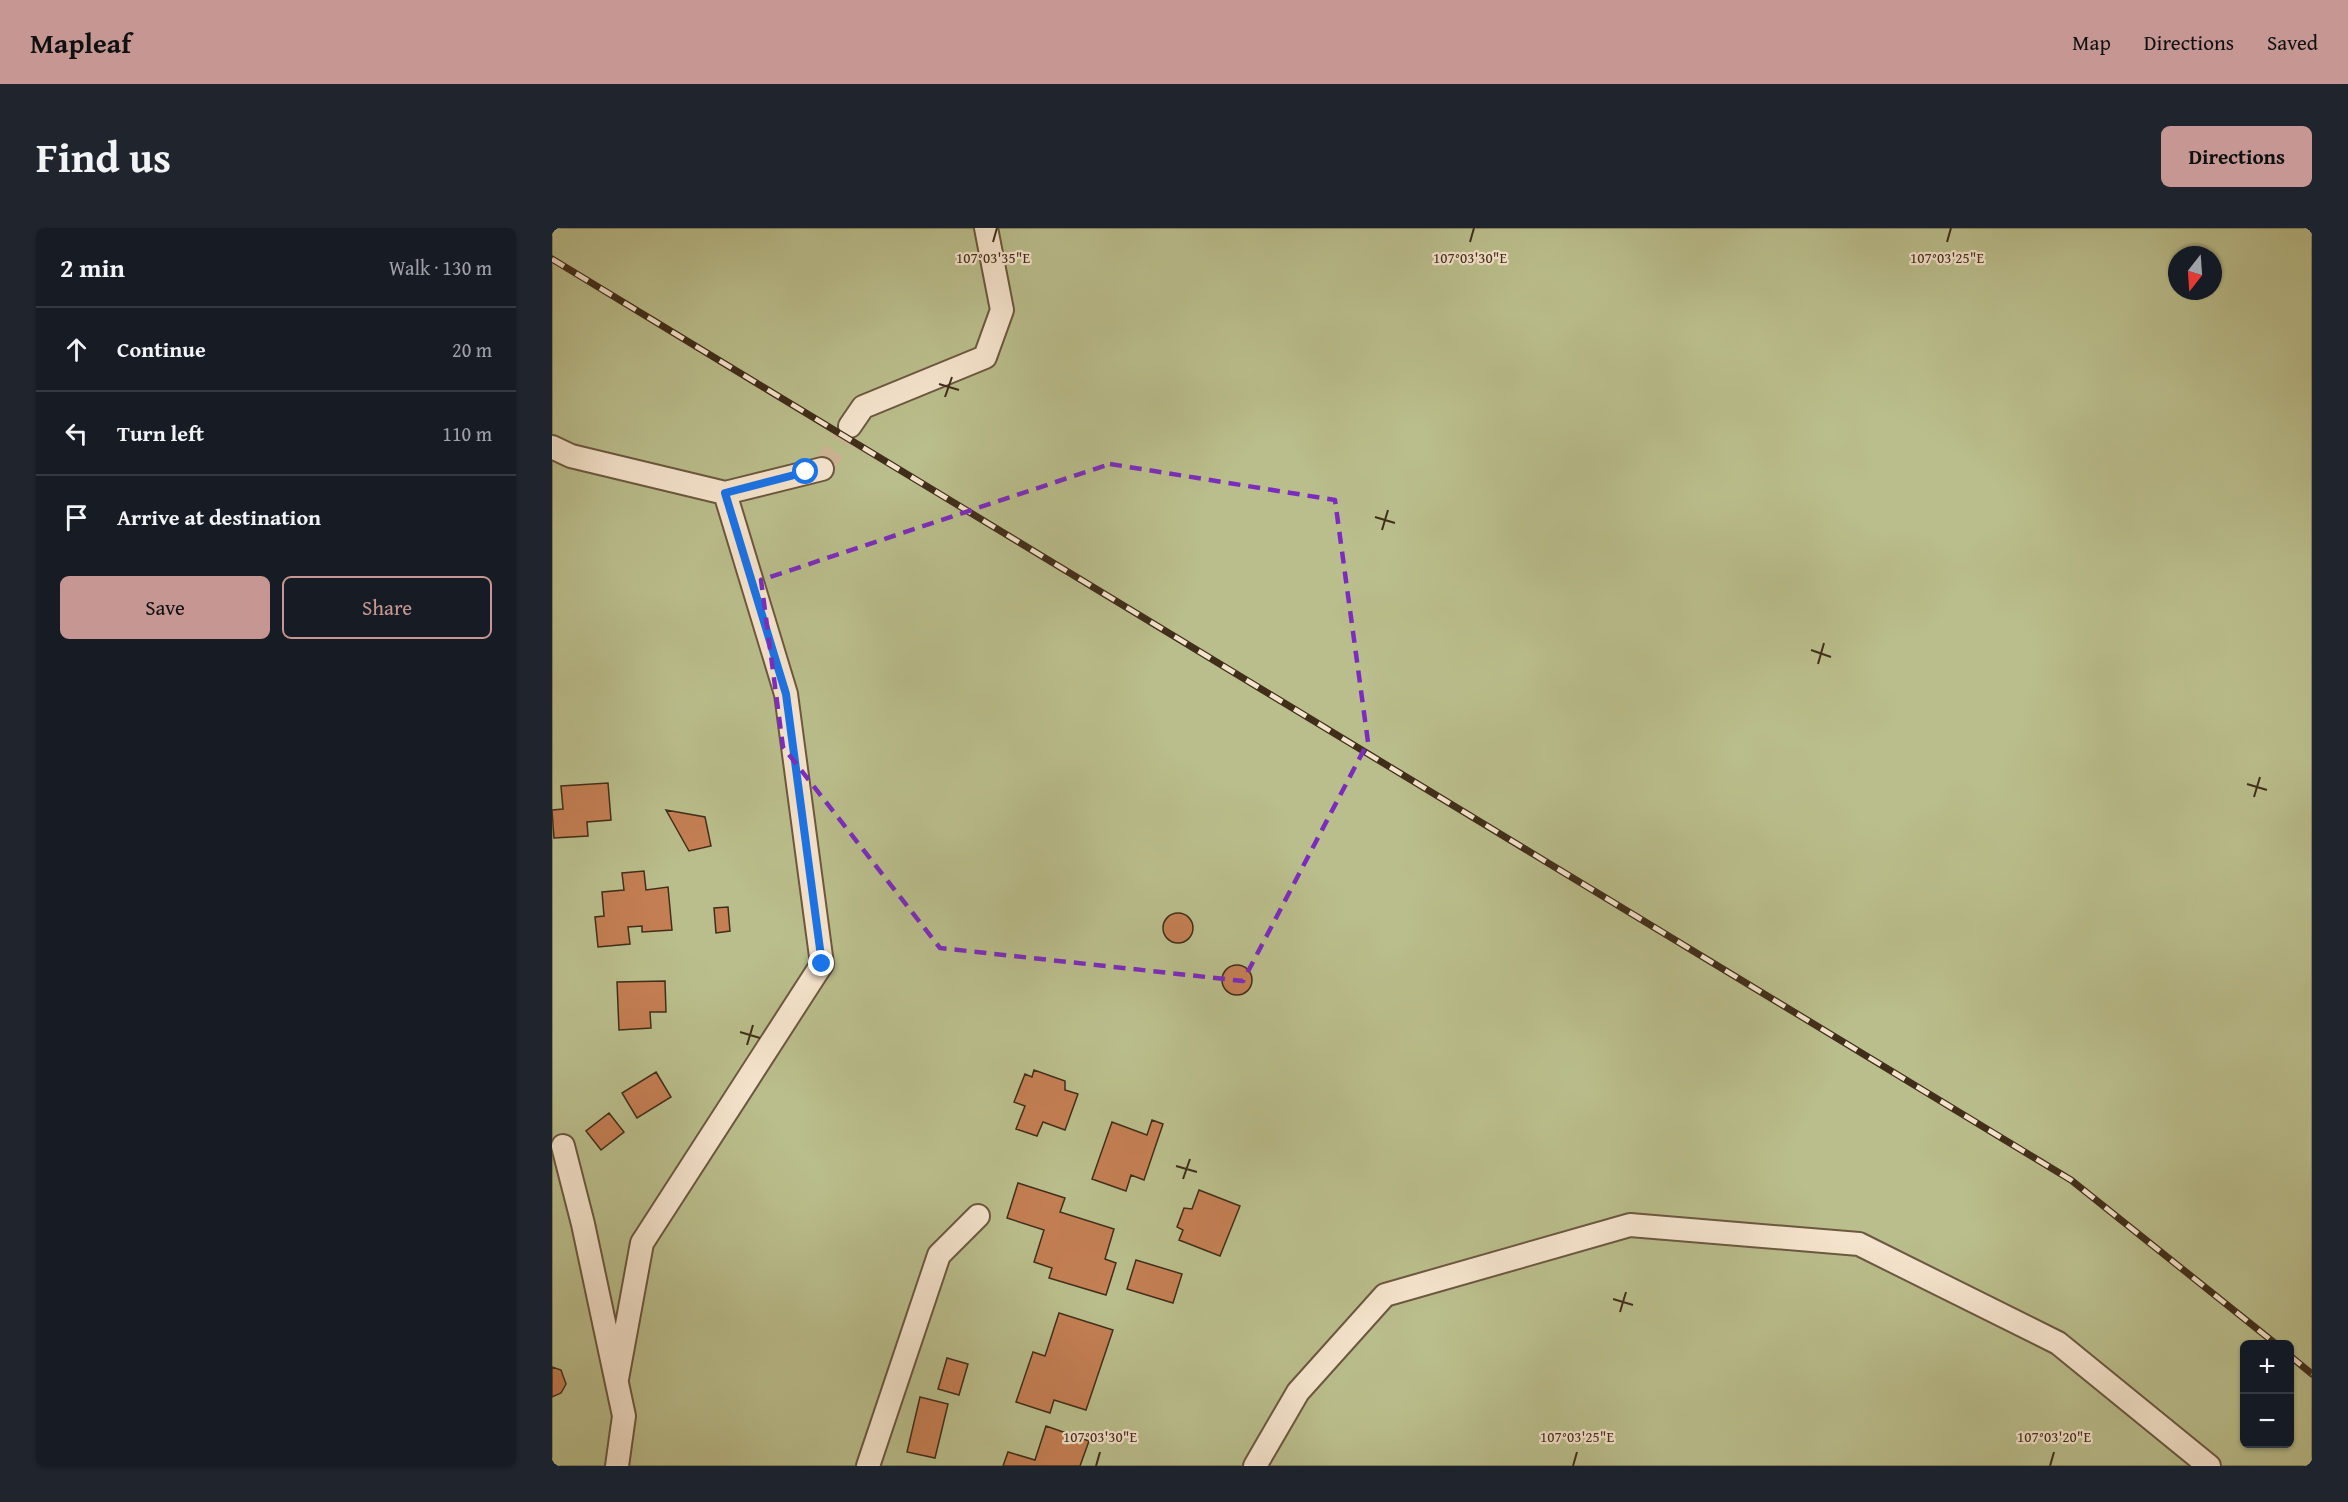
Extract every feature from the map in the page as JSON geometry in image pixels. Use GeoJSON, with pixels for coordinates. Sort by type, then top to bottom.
{"type":"FeatureCollection","features":[{"type":"Feature","properties":{"kind":"street"},"geometry":{"type":"LineString","coordinates":[[850,426],[863,407],[985,357],[1002,310],[986,228]]}},
{"type":"Feature","properties":{"kind":"street"},"geometry":{"type":"LineString","coordinates":[[552,447],[571,456],[725,493],[822,469]]}},
{"type":"Feature","properties":{"kind":"street"},"geometry":{"type":"LineString","coordinates":[[617,1379],[642,1243],[822,964],[786,694],[725,493]]}},
{"type":"Feature","properties":{"kind":"street"},"geometry":{"type":"LineString","coordinates":[[563,1146],[583,1224],[624,1416],[617,1466]]}},
{"type":"Feature","properties":{"kind":"street"},"geometry":{"type":"LineString","coordinates":[[868,1466],[939,1255],[978,1216]]}},
{"type":"Feature","properties":{"kind":"street"},"geometry":{"type":"LineString","coordinates":[[1255,1466],[1298,1392],[1385,1295],[1630,1225],[1859,1244],[2058,1343],[2209,1466]]}},
{"type":"Feature","properties":{"kind":"highlighted area"},"geometry":{"type":"Polygon","coordinates":[[[1110,464],[1335,500],[1368,742],[1243,981],[940,948],[783,747],[761,580],[1110,464]]]}},
{"type":"Feature","properties":{"kind":"green space"},"geometry":{"type":"Polygon","coordinates":[[[552,228],[2312,228],[2312,1466],[552,1466],[552,228]]]}},
{"type":"Feature","properties":{"kind":"building"},"geometry":{"type":"Polygon","coordinates":[[[608,783],[611,820],[587,822],[588,836],[554,838],[552,810],[563,809],[561,786],[608,783]]]}},
{"type":"Feature","properties":{"kind":"building"},"geometry":{"type":"Polygon","coordinates":[[[666,810],[705,817],[711,846],[689,851],[666,810]]]}},
{"type":"Feature","properties":{"kind":"building"},"geometry":{"type":"Polygon","coordinates":[[[644,871],[646,890],[668,887],[672,930],[642,932],[642,926],[628,927],[630,944],[598,947],[595,917],[604,916],[602,892],[624,890],[622,873],[644,871]]]}},
{"type":"Feature","properties":{"kind":"building"},"geometry":{"type":"Polygon","coordinates":[[[728,907],[730,931],[716,933],[714,908],[728,907]]]}},
{"type":"Feature","properties":{"kind":"building"},"geometry":{"type":"Polygon","coordinates":[[[1178,913],[1184,914],[1192,922],[1192,934],[1184,942],[1178,943],[1172,942],[1164,934],[1163,928],[1164,922],[1172,914],[1178,913]]]}},
{"type":"Feature","properties":{"kind":"building"},"geometry":{"type":"Polygon","coordinates":[[[1237,965],[1243,966],[1251,974],[1251,986],[1243,994],[1237,995],[1231,994],[1223,986],[1222,980],[1223,974],[1231,966],[1237,965]]]}},
{"type":"Feature","properties":{"kind":"building"},"geometry":{"type":"Polygon","coordinates":[[[665,981],[666,1012],[650,1012],[651,1028],[619,1030],[617,982],[665,981]]]}},
{"type":"Feature","properties":{"kind":"building"},"geometry":{"type":"Polygon","coordinates":[[[1034,1070],[1065,1081],[1065,1090],[1078,1094],[1065,1130],[1043,1122],[1037,1136],[1016,1129],[1025,1106],[1014,1102],[1025,1074],[1032,1077],[1034,1070]]]}},
{"type":"Feature","properties":{"kind":"building"},"geometry":{"type":"Polygon","coordinates":[[[656,1072],[671,1097],[637,1118],[622,1093],[656,1072]]]}},
{"type":"Feature","properties":{"kind":"building"},"geometry":{"type":"Polygon","coordinates":[[[609,1113],[624,1132],[601,1150],[586,1131],[609,1113]]]}},
{"type":"Feature","properties":{"kind":"building"},"geometry":{"type":"Polygon","coordinates":[[[1152,1120],[1163,1124],[1144,1180],[1131,1175],[1126,1191],[1092,1179],[1112,1122],[1147,1135],[1152,1120]]]}},
{"type":"Feature","properties":{"kind":"building"},"geometry":{"type":"Polygon","coordinates":[[[1018,1183],[1065,1198],[1060,1212],[1114,1229],[1105,1259],[1116,1263],[1106,1295],[1049,1278],[1052,1268],[1034,1262],[1044,1230],[1007,1218],[1018,1183]]]}},
{"type":"Feature","properties":{"kind":"building"},"geometry":{"type":"Polygon","coordinates":[[[1199,1190],[1240,1206],[1220,1256],[1179,1240],[1183,1230],[1177,1227],[1184,1208],[1192,1209],[1199,1190]]]}},
{"type":"Feature","properties":{"kind":"building"},"geometry":{"type":"Polygon","coordinates":[[[1136,1260],[1182,1274],[1173,1303],[1127,1289],[1136,1260]]]}},
{"type":"Feature","properties":{"kind":"building"},"geometry":{"type":"Polygon","coordinates":[[[1059,1313],[1113,1330],[1086,1410],[1054,1400],[1050,1413],[1016,1402],[1033,1352],[1045,1356],[1059,1313]]]}},
{"type":"Feature","properties":{"kind":"building"},"geometry":{"type":"Polygon","coordinates":[[[947,1358],[968,1364],[959,1395],[938,1389],[947,1358]]]}},
{"type":"Feature","properties":{"kind":"building"},"geometry":{"type":"Polygon","coordinates":[[[552,1367],[561,1370],[566,1384],[561,1393],[552,1397],[552,1367]]]}},
{"type":"Feature","properties":{"kind":"building"},"geometry":{"type":"Polygon","coordinates":[[[920,1397],[948,1404],[935,1458],[907,1452],[920,1397]]]}},
{"type":"Feature","properties":{"kind":"building"},"geometry":{"type":"Polygon","coordinates":[[[1046,1426],[1089,1441],[1080,1466],[1003,1466],[1008,1452],[1035,1460],[1046,1426]]]}},
{"type":"Feature","properties":{"kind":"tunnel"},"geometry":{"type":"LineString","coordinates":[[822,469],[850,426]]}},
{"type":"Feature","properties":{"kind":"railway"},"geometry":{"type":"LineString","coordinates":[[552,259],[2071,1180],[2271,1340]]}},
{"type":"Feature","properties":{"kind":"railway"},"geometry":{"type":"LineString","coordinates":[[2294,1359],[2312,1374]]}},
{"type":"Feature","properties":{"kind":"route"},"geometry":{"type":"LineString","coordinates":[[806,472],[725,493],[786,694],[822,964]]}}]}
